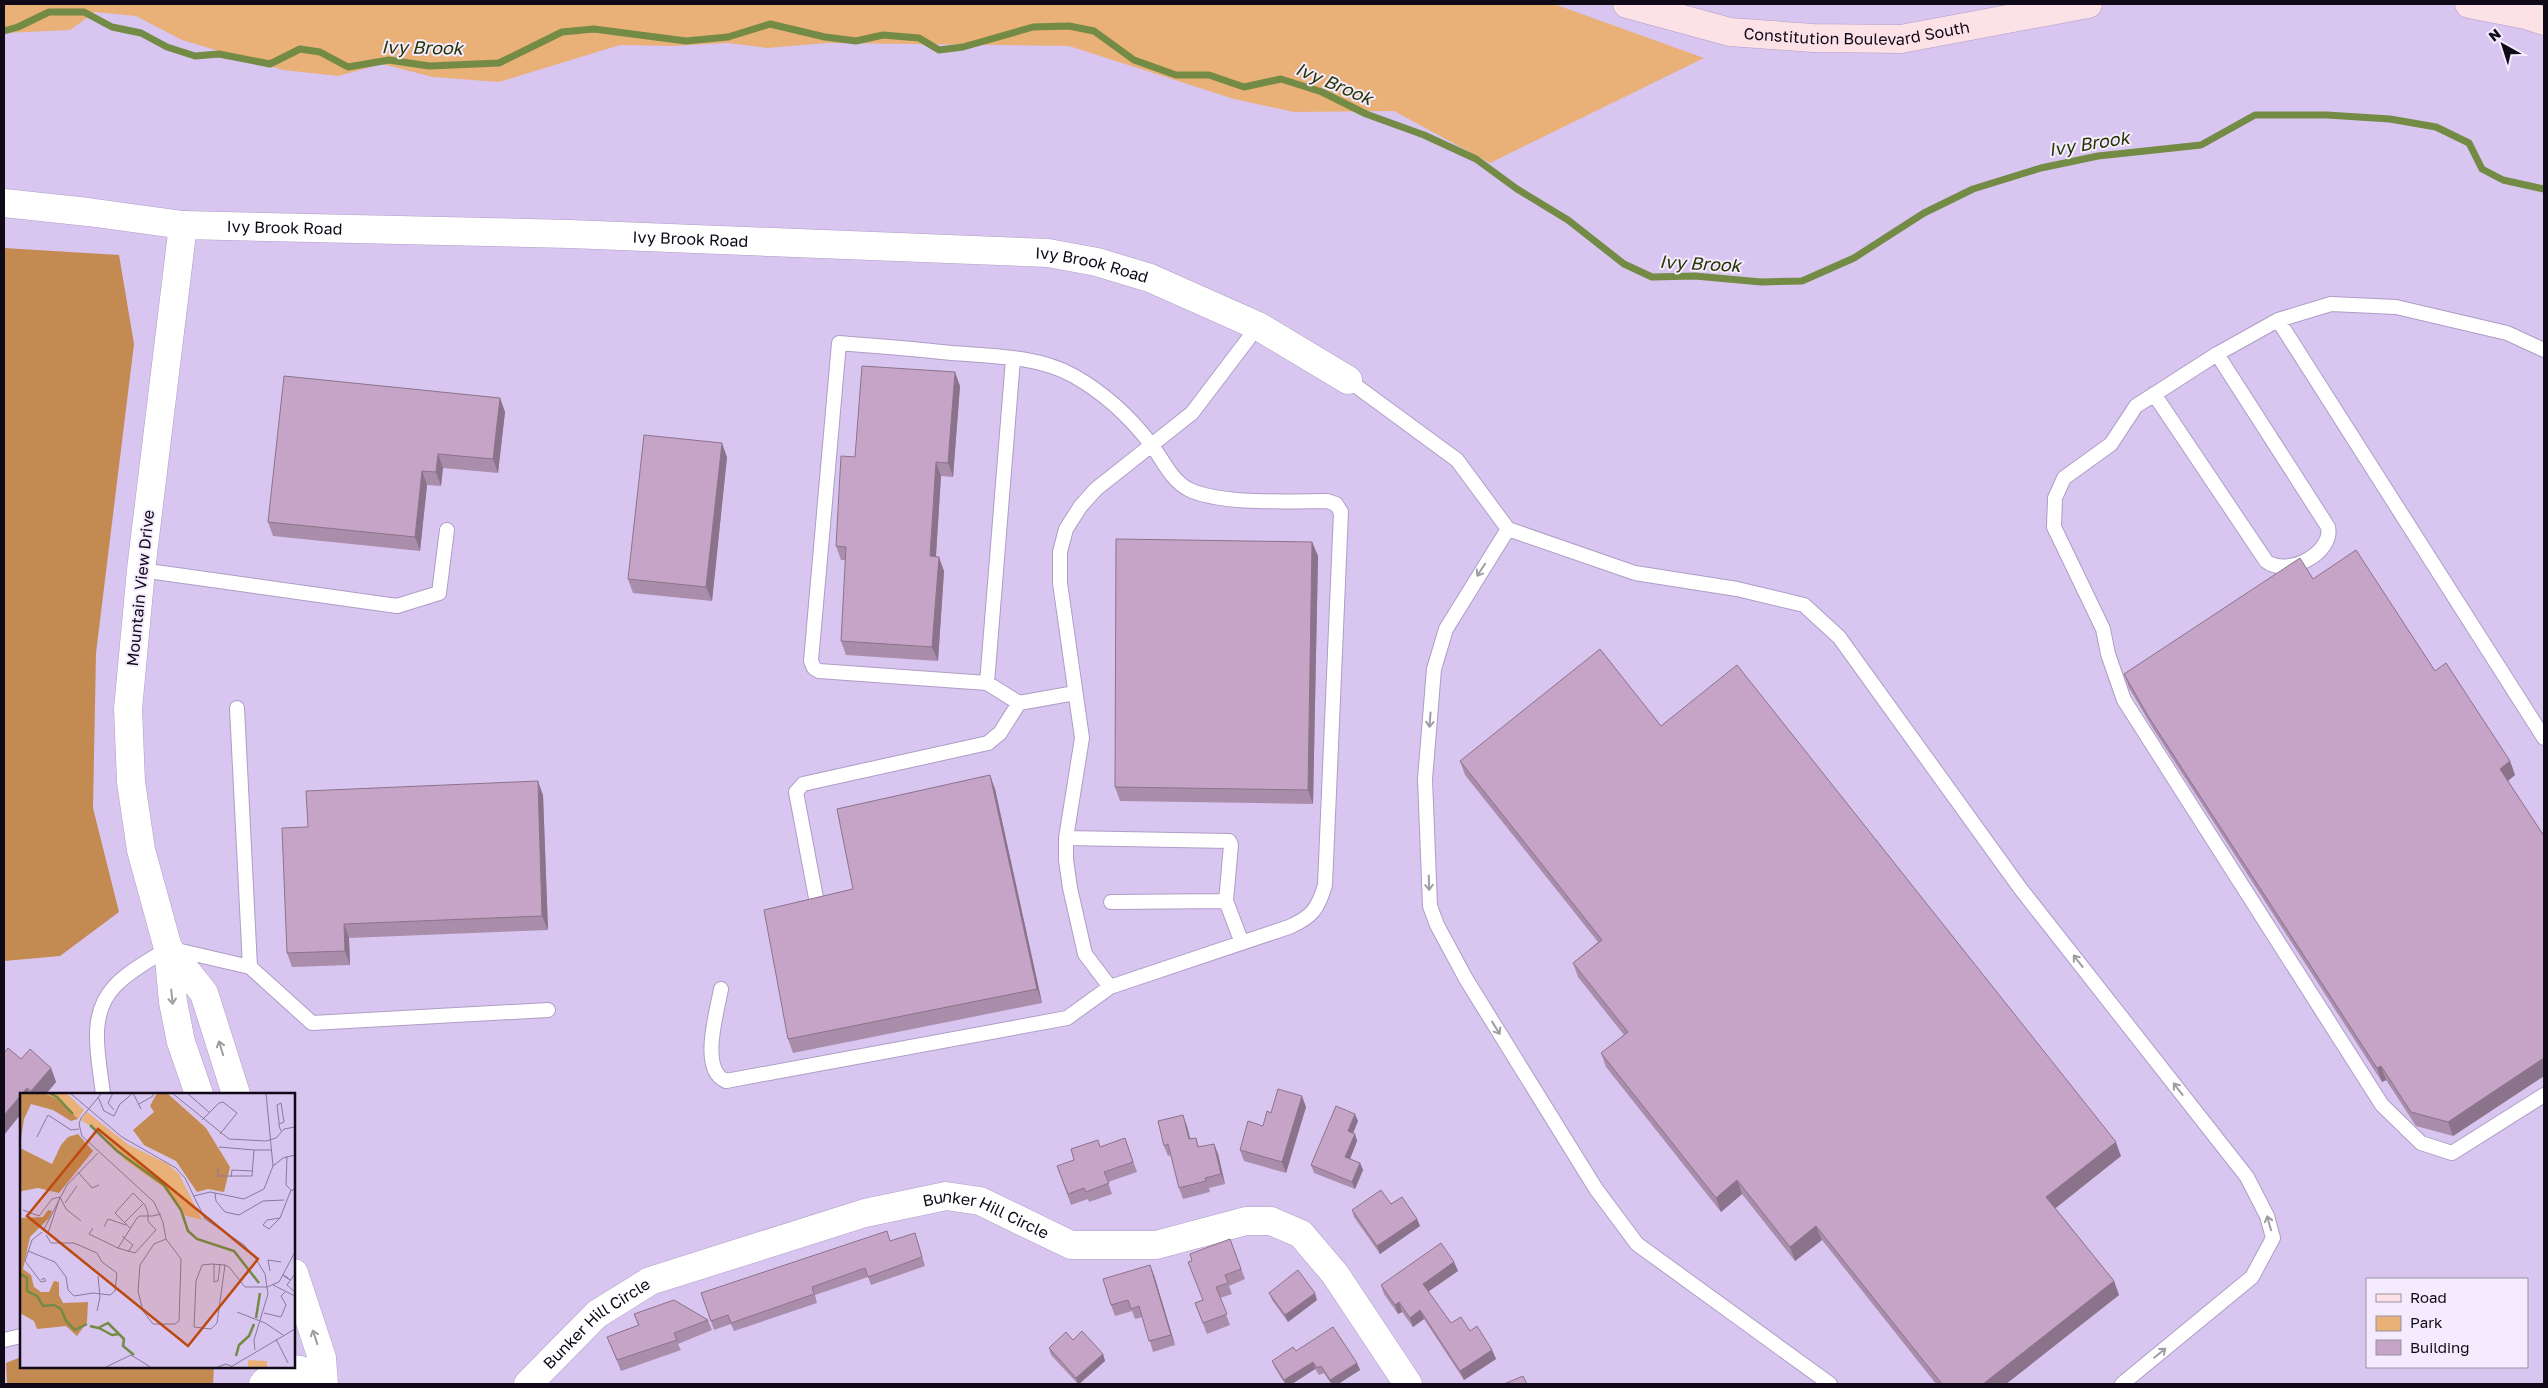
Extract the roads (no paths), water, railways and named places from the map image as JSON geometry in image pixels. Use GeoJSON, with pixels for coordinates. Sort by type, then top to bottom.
{"type":"FeatureCollection","features":[{"type":"Feature","properties":{"kind":"main road","name":"Constitution Boulevard South"},"geometry":{"type":"LineString","coordinates":[[1627,4],[1730,32],[1813,38],[1891,39],[2088,4]]}},
{"type":"Feature","properties":{"kind":"main road"},"geometry":{"type":"LineString","coordinates":[[2469,4],[2526,15],[2544,21]]}},
{"type":"Feature","properties":{"kind":"street","name":"Ivy Brook Road"},"geometry":{"type":"LineString","coordinates":[[4,203],[183,225],[570,234],[1048,253],[1097,262],[1150,278],[1258,326],[1348,380]]}},
{"type":"Feature","properties":{"kind":"street","name":"Mountain View Drive"},"geometry":{"type":"LineString","coordinates":[[183,225],[141,570],[128,709],[131,782],[141,850],[168,948],[173,1002],[179,1034],[199,1093]]}},
{"type":"Feature","properties":{"kind":"street","name":"Mountain View Drive"},"geometry":{"type":"LineString","coordinates":[[168,948],[204,993],[236,1093]]}},
{"type":"Feature","properties":{"kind":"street","name":"Bunker Hill Circle"},"geometry":{"type":"LineString","coordinates":[[528,1384],[596,1314],[650,1281],[865,1213],[946,1196],[980,1201],[1071,1245],[1156,1245],[1246,1222],[1271,1222],[1301,1234],[1336,1274],[1408,1384]]}},
{"type":"Feature","properties":{"kind":"street"},"geometry":{"type":"LineString","coordinates":[[295,1276],[322,1358],[323,1384]]}},
{"type":"Feature","properties":{"kind":"street"},"geometry":{"type":"LineString","coordinates":[[256,1368],[256,1384]]}},
{"type":"Feature","properties":{"kind":"street"},"geometry":{"type":"LineString","coordinates":[[263,1384],[272,1375],[283,1370],[295,1369],[306,1372],[323,1384]]}},
{"type":"Feature","properties":{"kind":"lane"},"geometry":{"type":"LineString","coordinates":[[2544,350],[2508,333],[2396,307],[2331,304],[2278,320],[2217,354],[2136,406],[2111,444],[2064,478],[2055,498],[2054,527],[2103,629],[2108,654],[2124,700],[2382,1105],[2421,1143],[2452,1153],[2544,1095]]}},
{"type":"Feature","properties":{"kind":"lane"},"geometry":{"type":"LineString","coordinates":[[2278,320],[2544,738]]}},
{"type":"Feature","properties":{"kind":"lane"},"geometry":{"type":"LineString","coordinates":[[1110,987],[1085,954],[1070,888],[1066,860],[1066,838],[1082,738],[1060,583],[1060,552],[1066,530],[1080,507],[1096,489],[1192,413],[1258,326]]}},
{"type":"Feature","properties":{"kind":"lane"},"geometry":{"type":"LineString","coordinates":[[721,989],[711,1049],[715,1073],[726,1081],[1067,1018],[1110,987],[1288,927],[1311,915],[1320,903],[1326,885],[1341,512],[1336,504],[1327,501],[1228,498],[1189,489],[1173,478],[1151,444],[1127,416],[1101,394],[1073,376],[1047,364],[1013,359],[839,343],[811,661],[814,668],[819,671],[987,683],[1019,702],[1075,693]]}},
{"type":"Feature","properties":{"kind":"lane"},"geometry":{"type":"LineString","coordinates":[[2154,394],[2266,561],[2273,566],[2294,567],[2324,547],[2330,535],[2328,527],[2217,354]]}},
{"type":"Feature","properties":{"kind":"lane"},"geometry":{"type":"LineString","coordinates":[[987,683],[1013,359]]}},
{"type":"Feature","properties":{"kind":"lane"},"geometry":{"type":"LineString","coordinates":[[1348,380],[1457,460],[1508,528],[1635,573],[1737,589],[1804,605],[1839,636],[2020,888],[2247,1177],[2267,1216],[2273,1238],[2252,1278],[2122,1384]]}},
{"type":"Feature","properties":{"kind":"lane"},"geometry":{"type":"LineString","coordinates":[[1508,528],[1446,629],[1434,669],[1425,779],[1430,906],[1437,925],[1466,979],[1596,1188],[1637,1244],[1830,1384]]}},
{"type":"Feature","properties":{"kind":"lane"},"geometry":{"type":"LineString","coordinates":[[141,570],[398,606],[439,593],[447,530]]}},
{"type":"Feature","properties":{"kind":"lane"},"geometry":{"type":"LineString","coordinates":[[816,898],[796,792],[798,787],[803,784],[988,743],[1000,733],[1019,702]]}},
{"type":"Feature","properties":{"kind":"lane"},"geometry":{"type":"LineString","coordinates":[[237,708],[250,967]]}},
{"type":"Feature","properties":{"kind":"lane"},"geometry":{"type":"LineString","coordinates":[[1066,838],[1229,841],[1231,845],[1226,901],[1242,943]]}},
{"type":"Feature","properties":{"kind":"lane"},"geometry":{"type":"LineString","coordinates":[[1111,902],[1226,901]]}},
{"type":"Feature","properties":{"kind":"lane"},"geometry":{"type":"LineString","coordinates":[[103,1093],[96,1030],[102,1004],[115,986],[168,948],[250,967],[312,1023],[548,1010]]}},
{"type":"Feature","properties":{"kind":"lane"},"geometry":{"type":"LineString","coordinates":[[4,1340],[20,1336]]}},
{"type":"Feature","properties":{"kind":"waterway","name":"Ivy Brook"},"geometry":{"type":"LineString","coordinates":[[4,31],[18,27],[49,12],[84,12],[112,27],[141,33],[167,47],[195,56],[219,54],[270,64],[300,49],[320,52],[348,67],[389,60],[429,66],[499,63],[562,32],[594,29],[686,41],[728,37],[770,24],[825,37],[856,41],[883,35],[919,38],[939,50],[963,47],[1033,27],[1069,26],[1094,31],[1134,60],[1176,75],[1209,75],[1244,87],[1281,79],[1322,92],[1366,114],[1424,135],[1476,159],[1517,189],[1568,220],[1624,264],[1652,277],[1695,276],[1761,282],[1802,281],[1854,258],[1924,213],[1973,189],[2041,168],[2098,156],[2201,145],[2255,115],[2327,115],[2390,119],[2436,127],[2469,143],[2482,169],[2503,180],[2544,189]]}}]}
